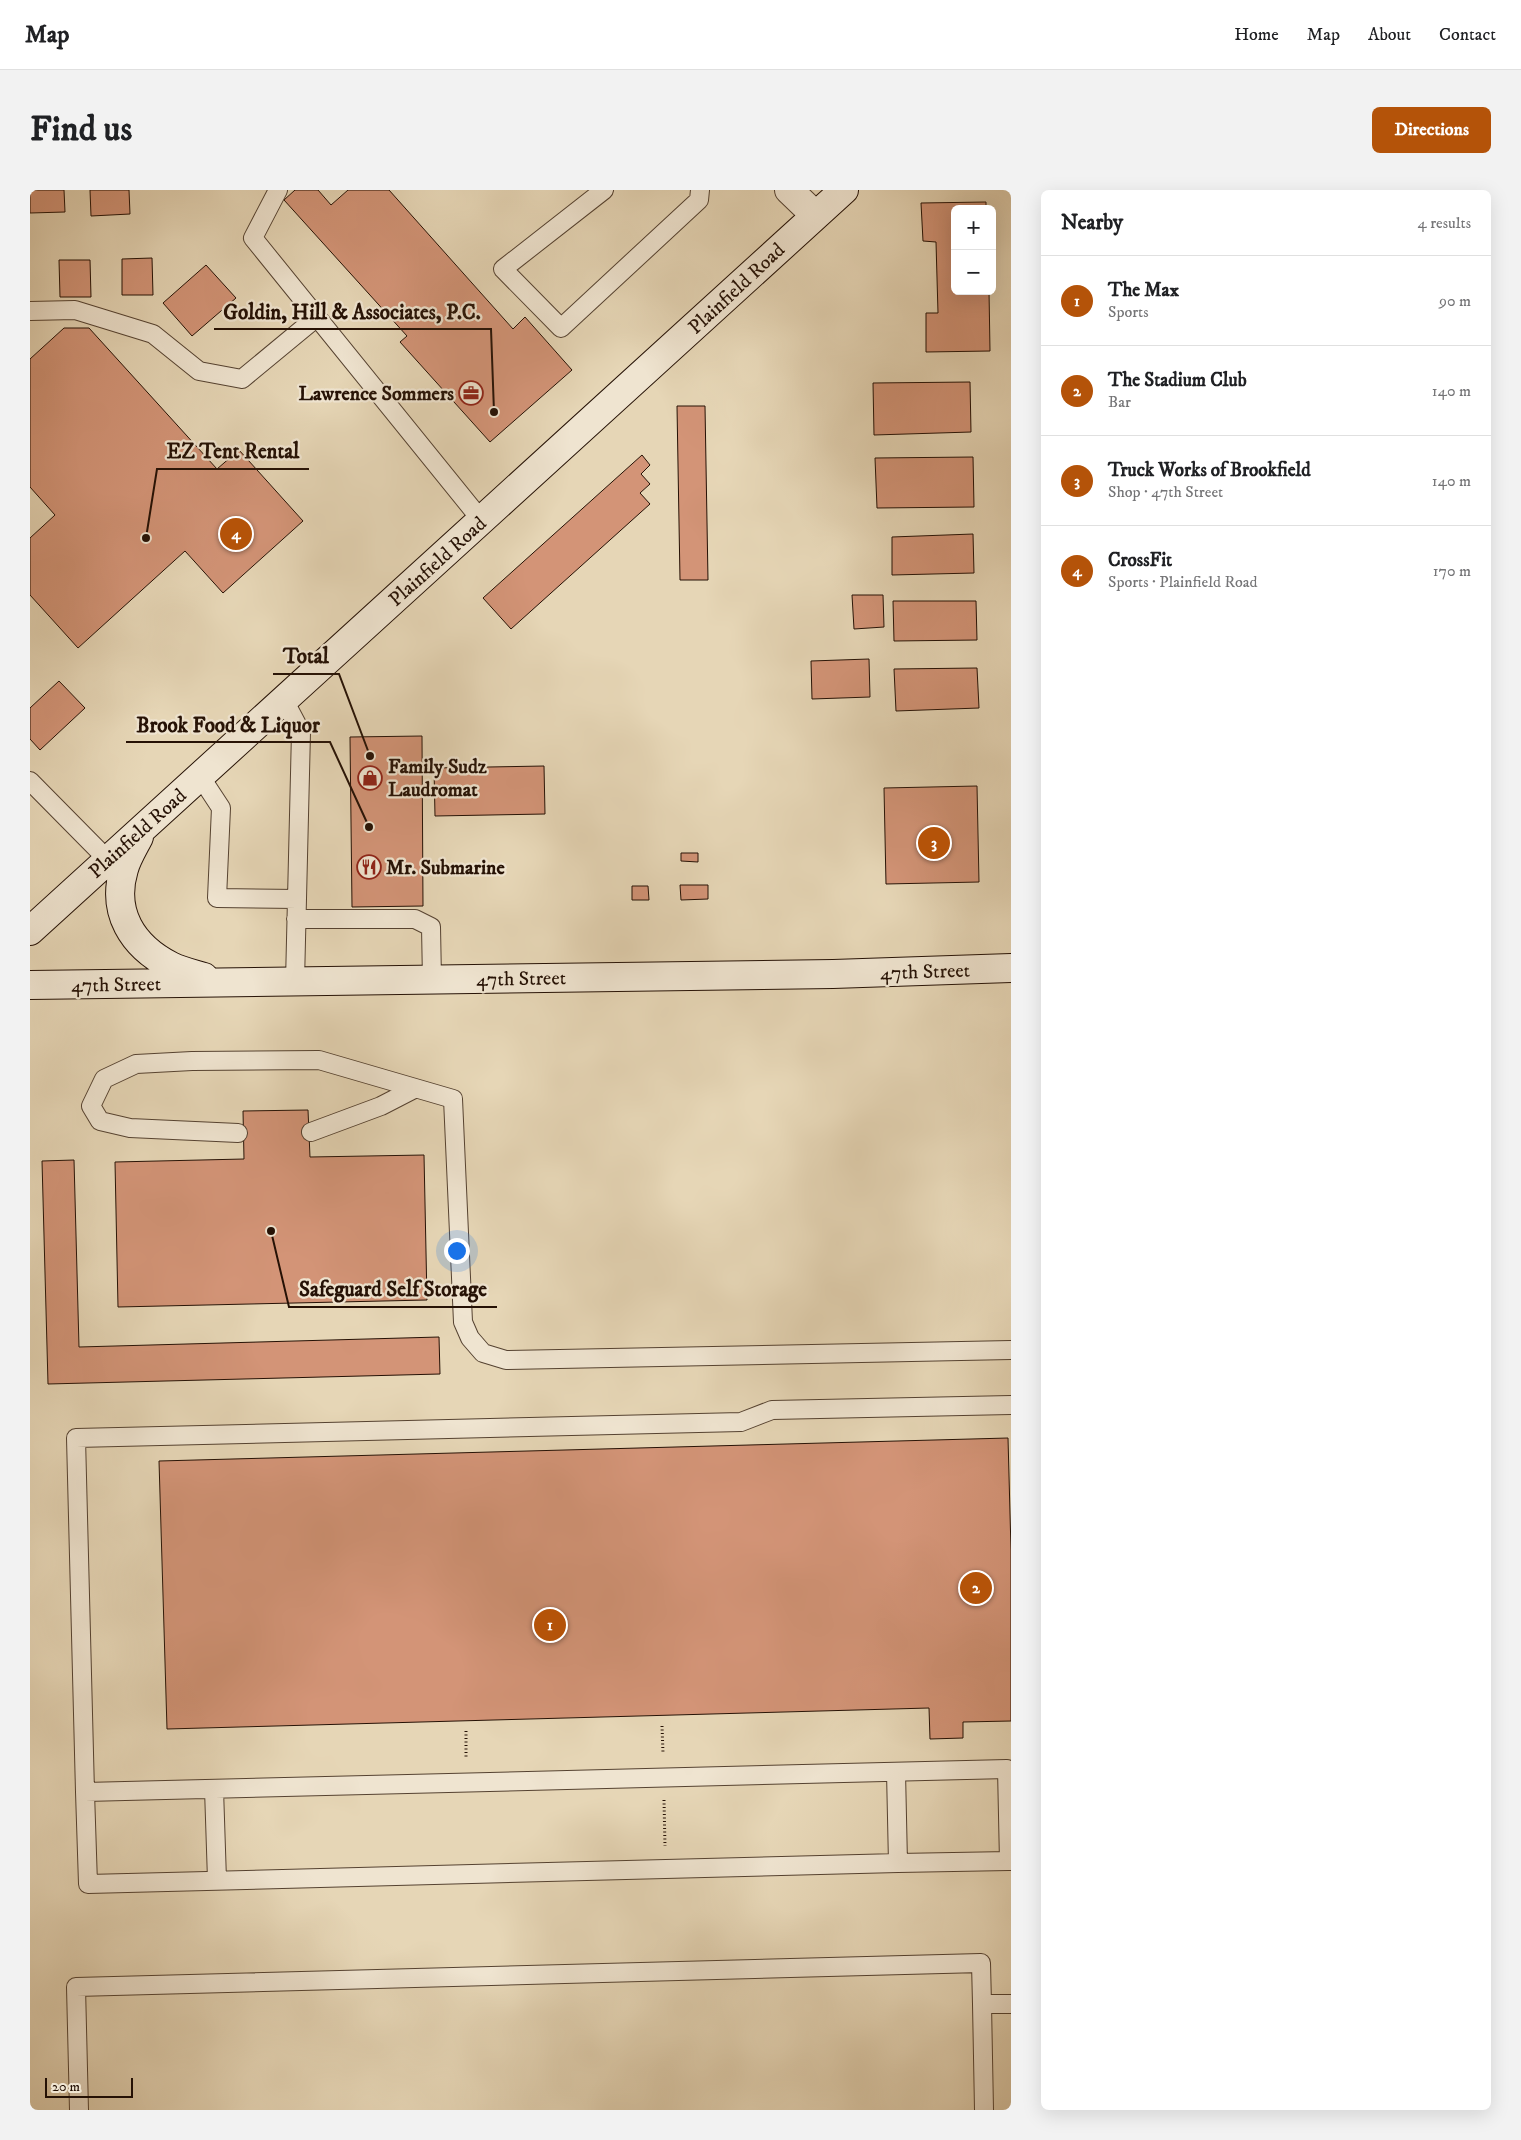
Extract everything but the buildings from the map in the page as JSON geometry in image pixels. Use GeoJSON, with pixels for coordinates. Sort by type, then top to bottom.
{"type":"FeatureCollection","features":[{"type":"Feature","properties":{"kind":"main road"},"geometry":{"type":"LineString","coordinates":[[788,190],[815,215]]}},
{"type":"Feature","properties":{"kind":"main road","name":"Plainfield Road"},"geometry":{"type":"LineString","coordinates":[[30,931],[844,190]]}},
{"type":"Feature","properties":{"kind":"main road"},"geometry":{"type":"LineString","coordinates":[[144,827],[124,869],[119,902],[129,930],[145,950],[172,966],[220,982]]}},
{"type":"Feature","properties":{"kind":"main road","name":"47th Street"},"geometry":{"type":"LineString","coordinates":[[30,986],[833,974],[1011,968]]}},
{"type":"Feature","properties":{"kind":"lane"},"geometry":{"type":"LineString","coordinates":[[278,190],[253,238],[482,521]]}},
{"type":"Feature","properties":{"kind":"lane"},"geometry":{"type":"LineString","coordinates":[[604,190],[503,269],[561,328],[699,200],[700,190]]}},
{"type":"Feature","properties":{"kind":"lane"},"geometry":{"type":"LineString","coordinates":[[30,311],[75,310],[153,334],[199,371],[242,379],[317,317]]}},
{"type":"Feature","properties":{"kind":"lane"},"geometry":{"type":"LineString","coordinates":[[284,700],[301,732],[294,982]]}},
{"type":"Feature","properties":{"kind":"lane"},"geometry":{"type":"LineString","coordinates":[[200,776],[221,808],[217,898],[297,899]]}},
{"type":"Feature","properties":{"kind":"lane"},"geometry":{"type":"LineString","coordinates":[[30,782],[108,860]]}},
{"type":"Feature","properties":{"kind":"lane"},"geometry":{"type":"LineString","coordinates":[[296,919],[415,919],[431,927],[432,980]]}},
{"type":"Feature","properties":{"kind":"lane"},"geometry":{"type":"LineString","coordinates":[[238,1132],[130,1128],[100,1121],[90,1106],[104,1079],[136,1064],[173,1062],[319,1060],[453,1099],[463,1322],[470,1338],[483,1353],[506,1360],[1011,1350]]}},
{"type":"Feature","properties":{"kind":"lane"},"geometry":{"type":"LineString","coordinates":[[311,1132],[381,1106],[414,1089]]}},
{"type":"Feature","properties":{"kind":"lane"},"geometry":{"type":"LineString","coordinates":[[85,1792],[1007,1769],[1010,1861],[88,1884],[85,1792],[76,1438],[741,1422],[772,1410],[1011,1405]]}},
{"type":"Feature","properties":{"kind":"lane"},"geometry":{"type":"LineString","coordinates":[[896,1772],[898,1863]]}},
{"type":"Feature","properties":{"kind":"lane"},"geometry":{"type":"LineString","coordinates":[[214,1789],[217,1880]]}},
{"type":"Feature","properties":{"kind":"lane"},"geometry":{"type":"LineString","coordinates":[[79,2110],[76,1987],[980,1963],[984,2110]]}},
{"type":"Feature","properties":{"kind":"lane"},"geometry":{"type":"LineString","coordinates":[[982,2004],[1011,2004]]}},
{"type":"Feature","properties":{"kind":"place","name":"Lawrence Sommers"},"geometry":{"type":"Point","coordinates":[471,393]}},
{"type":"Feature","properties":{"kind":"place","name":"Goldin, Hill & Associates, P.C."},"geometry":{"type":"Point","coordinates":[494,412]}},
{"type":"Feature","properties":{"kind":"place","name":"CrossFit"},"geometry":{"type":"Point","coordinates":[236,534]}},
{"type":"Feature","properties":{"kind":"place","name":"EZ Tent Rental"},"geometry":{"type":"Point","coordinates":[146,538]}},
{"type":"Feature","properties":{"kind":"place","name":"Total"},"geometry":{"type":"Point","coordinates":[370,756]}},
{"type":"Feature","properties":{"kind":"place","name":"Family Sudz Laudromat"},"geometry":{"type":"Point","coordinates":[370,778]}},
{"type":"Feature","properties":{"kind":"place","name":"Brook Food & Liquor"},"geometry":{"type":"Point","coordinates":[369,827]}},
{"type":"Feature","properties":{"kind":"place","name":"Truck Works of Brookfield"},"geometry":{"type":"Point","coordinates":[934,843]}},
{"type":"Feature","properties":{"kind":"place","name":"Mr. Submarine"},"geometry":{"type":"Point","coordinates":[369,867]}},
{"type":"Feature","properties":{"kind":"place","name":"Safeguard Self Storage"},"geometry":{"type":"Point","coordinates":[271,1231]}},
{"type":"Feature","properties":{"kind":"place","name":"The Stadium Club"},"geometry":{"type":"Point","coordinates":[976,1588]}},
{"type":"Feature","properties":{"kind":"place","name":"The Max"},"geometry":{"type":"Point","coordinates":[550,1625]}}]}
